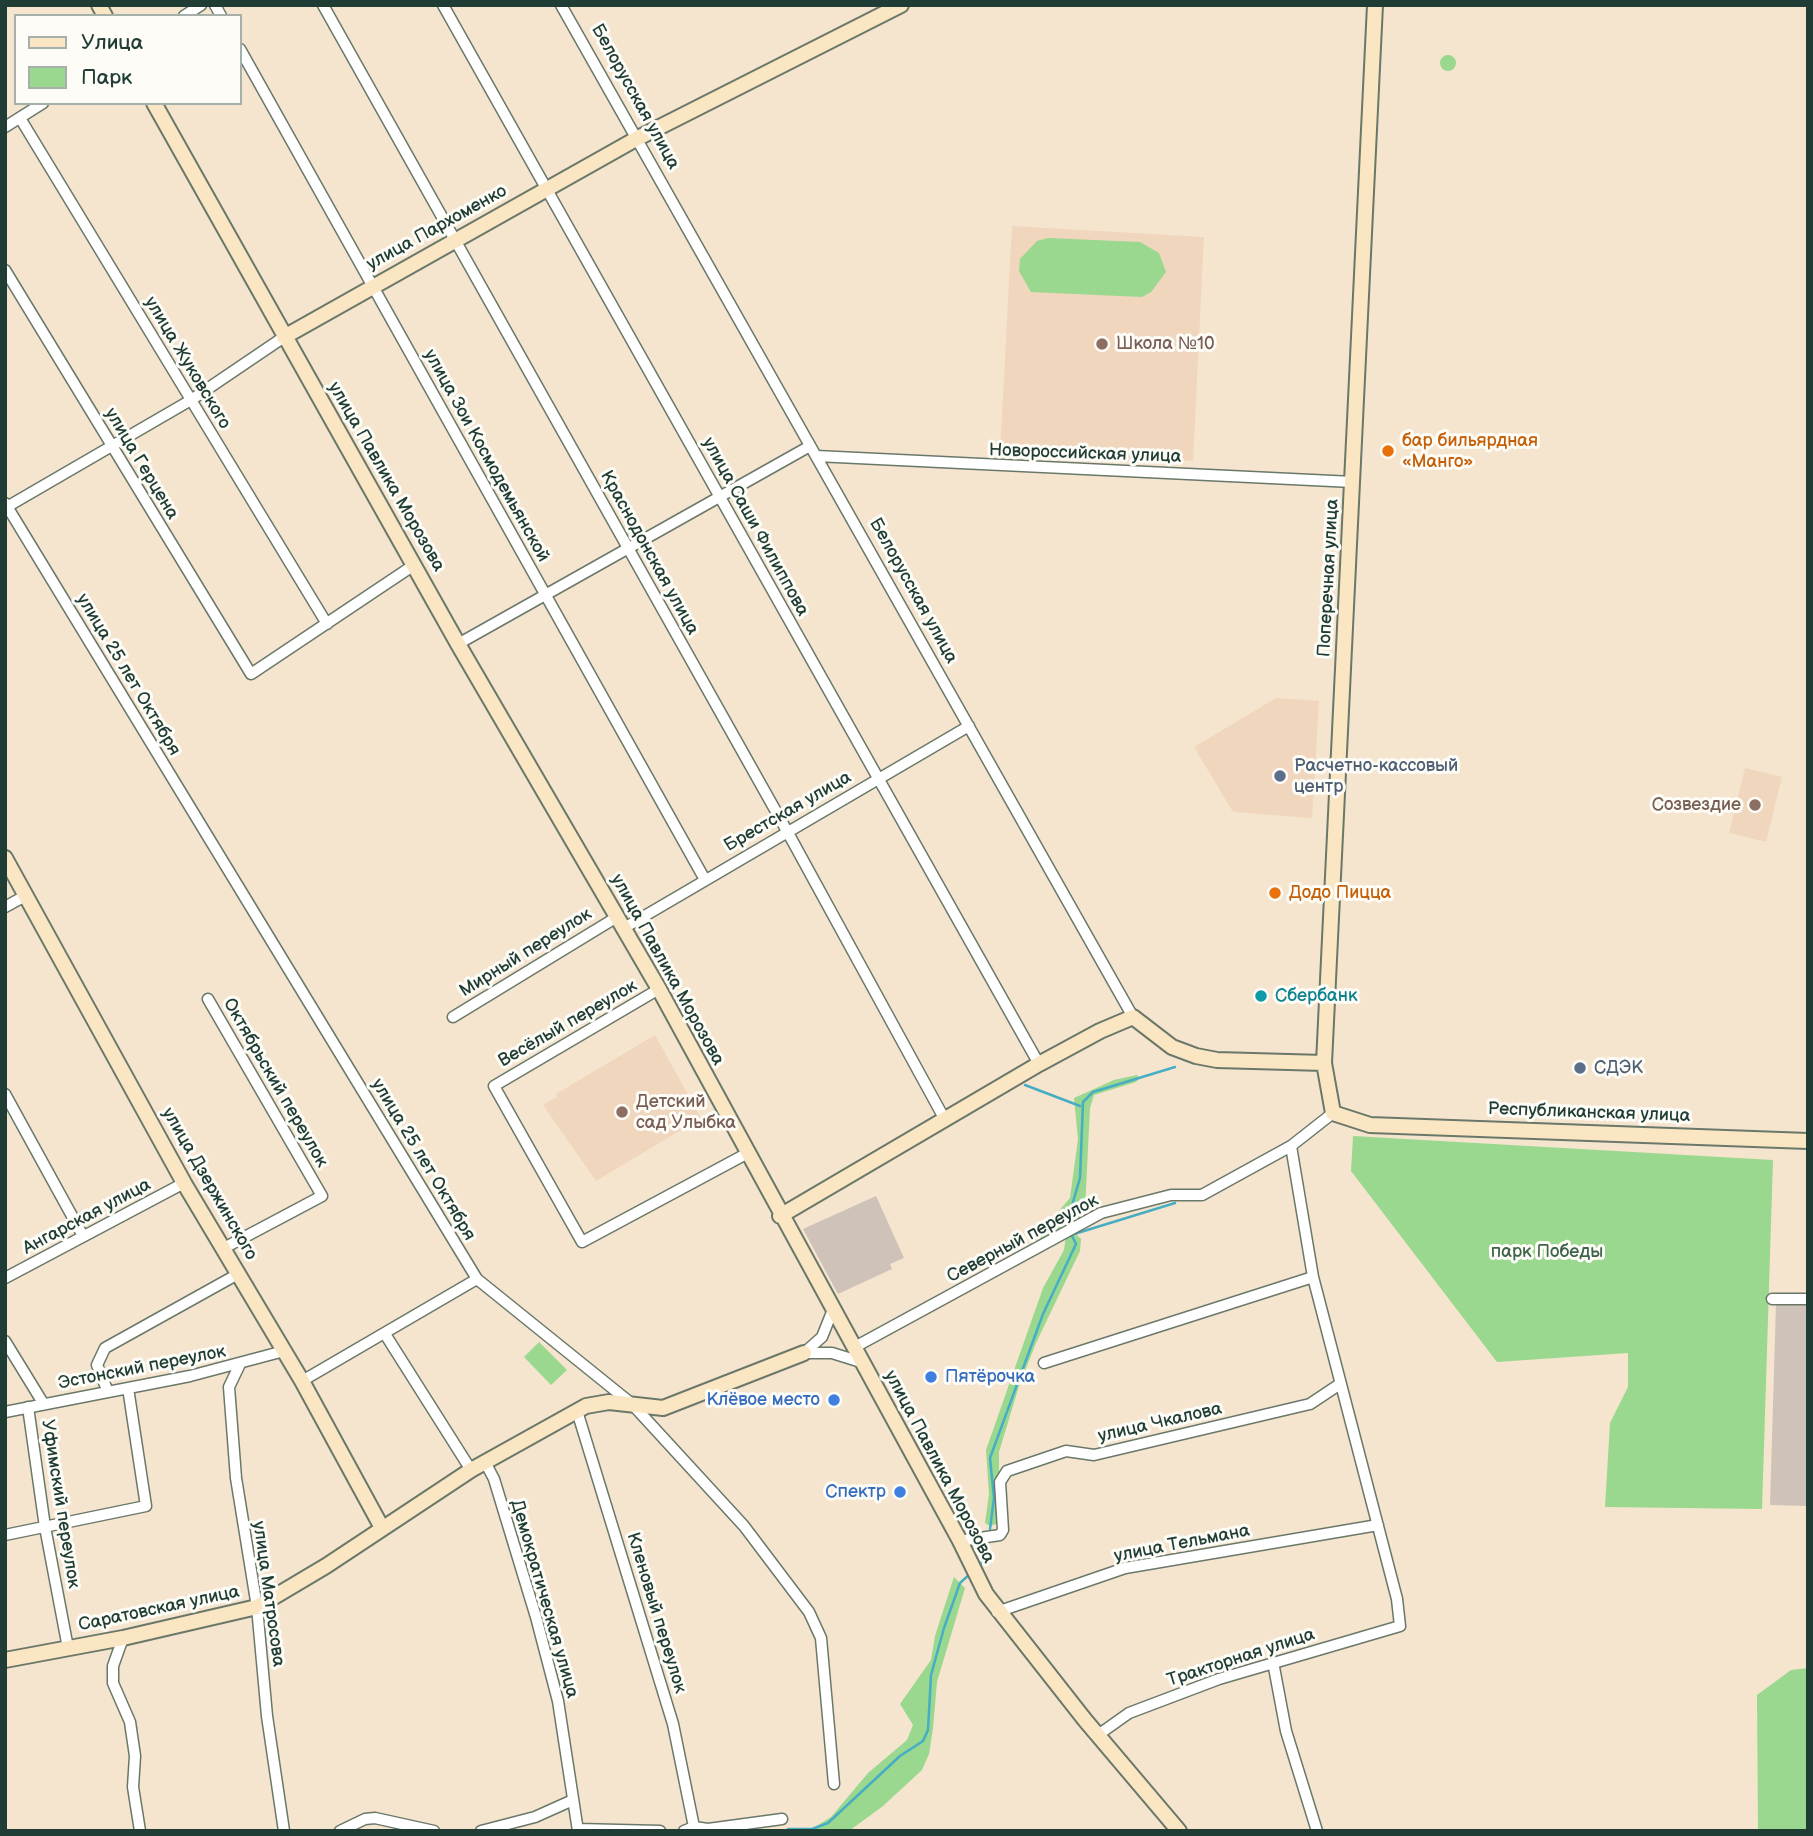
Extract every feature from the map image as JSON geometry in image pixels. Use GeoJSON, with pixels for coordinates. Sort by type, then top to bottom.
{"type":"FeatureCollection","features":[{"type":"Feature","properties":{"kind":"street","name":"Краснодонская улица"},"geometry":{"type":"LineString","coordinates":[[323,5],[787,831],[944,1118]]}},
{"type":"Feature","properties":{"kind":"street","name":"улица Саши Филиппова"},"geometry":{"type":"LineString","coordinates":[[443,5],[549,188],[1039,1064]]}},
{"type":"Feature","properties":{"kind":"street","name":"Белорусская улица"},"geometry":{"type":"LineString","coordinates":[[561,5],[1133,1017],[1172,1047],[1196,1056],[1217,1060],[1324,1063]]}},
{"type":"Feature","properties":{"kind":"street","name":"улица Пархоменко"},"geometry":{"type":"LineString","coordinates":[[6,506],[191,400],[285,337],[455,240],[636,139],[901,5]]}},
{"type":"Feature","properties":{"kind":"street","name":"Поперечная улица"},"geometry":{"type":"LineString","coordinates":[[1333,1113],[1324,1063],[1375,5]]}},
{"type":"Feature","properties":{"kind":"street","name":"улица Зои Космодемьянской"},"geometry":{"type":"LineString","coordinates":[[242,53],[704,878]]}},
{"type":"Feature","properties":{"kind":"street"},"geometry":{"type":"LineString","coordinates":[[5,127],[40,105]]}},
{"type":"Feature","properties":{"kind":"street","name":"улица Павлика Морозова"},"geometry":{"type":"LineString","coordinates":[[155,105],[458,644],[659,989],[746,1154],[997,1612],[1175,1829]]}},
{"type":"Feature","properties":{"kind":"street","name":"улица Жуковского"},"geometry":{"type":"LineString","coordinates":[[20,118],[327,624]]}},
{"type":"Feature","properties":{"kind":"street","name":"улица Герцена"},"geometry":{"type":"LineString","coordinates":[[5,270],[251,674],[327,624]]}},
{"type":"Feature","properties":{"kind":"street"},"geometry":{"type":"LineString","coordinates":[[458,644],[810,446]]}},
{"type":"Feature","properties":{"kind":"street","name":"Новороссийская улица"},"geometry":{"type":"LineString","coordinates":[[816,456],[1353,482]]}},
{"type":"Feature","properties":{"kind":"street","name":"улица 25 лет Октября"},"geometry":{"type":"LineString","coordinates":[[6,506],[477,1279],[632,1404],[744,1526],[809,1612],[821,1638],[834,1784]]}},
{"type":"Feature","properties":{"kind":"street"},"geometry":{"type":"LineString","coordinates":[[327,624],[414,565]]}},
{"type":"Feature","properties":{"kind":"street","name":"Брестская улица"},"geometry":{"type":"LineString","coordinates":[[620,923],[704,878],[969,726]]}},
{"type":"Feature","properties":{"kind":"street","name":"улица Дзержинского"},"geometry":{"type":"LineString","coordinates":[[5,858],[184,1183],[302,1381],[382,1526]]}},
{"type":"Feature","properties":{"kind":"street"},"geometry":{"type":"LineString","coordinates":[[5,907],[26,896]]}},
{"type":"Feature","properties":{"kind":"street","name":"Мирный переулок"},"geometry":{"type":"LineString","coordinates":[[453,1017],[620,923]]}},
{"type":"Feature","properties":{"kind":"street","name":"Весёлый переулок"},"geometry":{"type":"LineString","coordinates":[[659,989],[494,1086],[582,1242],[746,1154]]}},
{"type":"Feature","properties":{"kind":"street","name":"Октябрьский переулок"},"geometry":{"type":"LineString","coordinates":[[208,999],[323,1196],[224,1248]]}},
{"type":"Feature","properties":{"kind":"street"},"geometry":{"type":"LineString","coordinates":[[780,1216],[1039,1064],[1100,1031],[1133,1017]]}},
{"type":"Feature","properties":{"kind":"street"},"geometry":{"type":"LineString","coordinates":[[5,1094],[83,1236]]}},
{"type":"Feature","properties":{"kind":"street","name":"Республиканская улица"},"geometry":{"type":"LineString","coordinates":[[1333,1113],[1370,1125],[1808,1141]]}},
{"type":"Feature","properties":{"kind":"street","name":"Северный переулок"},"geometry":{"type":"LineString","coordinates":[[853,1348],[1101,1213],[1171,1195],[1202,1195],[1290,1146],[1333,1113]]}},
{"type":"Feature","properties":{"kind":"street"},"geometry":{"type":"LineString","coordinates":[[1290,1146],[1313,1277],[1378,1525]]}},
{"type":"Feature","properties":{"kind":"street","name":"Ангарская улица"},"geometry":{"type":"LineString","coordinates":[[5,1278],[184,1183]]}},
{"type":"Feature","properties":{"kind":"street"},"geometry":{"type":"LineString","coordinates":[[108,1392],[97,1365],[105,1348],[238,1274]]}},
{"type":"Feature","properties":{"kind":"street"},"geometry":{"type":"LineString","coordinates":[[1044,1363],[1313,1277]]}},
{"type":"Feature","properties":{"kind":"street"},"geometry":{"type":"LineString","coordinates":[[302,1381],[477,1279]]}},
{"type":"Feature","properties":{"kind":"street"},"geometry":{"type":"LineString","coordinates":[[1772,1299],[1808,1299]]}},
{"type":"Feature","properties":{"kind":"street"},"geometry":{"type":"LineString","coordinates":[[804,1353],[822,1337],[832,1312]]}},
{"type":"Feature","properties":{"kind":"street"},"geometry":{"type":"LineString","coordinates":[[385,1334],[471,1471]]}},
{"type":"Feature","properties":{"kind":"street"},"geometry":{"type":"LineString","coordinates":[[5,1341],[43,1403]]}},
{"type":"Feature","properties":{"kind":"street","name":"Эстонский переулок"},"geometry":{"type":"LineString","coordinates":[[5,1412],[240,1364],[284,1351]]}},
{"type":"Feature","properties":{"kind":"street"},"geometry":{"type":"LineString","coordinates":[[804,1353],[832,1353],[860,1362]]}},
{"type":"Feature","properties":{"kind":"street","name":"Саратовская улица"},"geometry":{"type":"LineString","coordinates":[[5,1660],[123,1638],[257,1607],[326,1566],[382,1526],[485,1462],[594,1403],[663,1408],[804,1353]]}},
{"type":"Feature","properties":{"kind":"street","name":"улица Матросова"},"geometry":{"type":"LineString","coordinates":[[240,1364],[233,1375],[229,1400],[236,1478],[257,1607],[267,1716],[284,1831]]}},
{"type":"Feature","properties":{"kind":"street","name":"улица Чкалова"},"geometry":{"type":"LineString","coordinates":[[960,1541],[1000,1535],[1003,1530],[1000,1482],[1007,1471],[1066,1451],[1094,1455],[1310,1404],[1340,1384]]}},
{"type":"Feature","properties":{"kind":"street"},"geometry":{"type":"LineString","coordinates":[[5,1535],[146,1506],[128,1388]]}},
{"type":"Feature","properties":{"kind":"street","name":"Уфимский переулок"},"geometry":{"type":"LineString","coordinates":[[28,1407],[45,1527],[68,1648]]}},
{"type":"Feature","properties":{"kind":"street","name":"Кленовый переулок"},"geometry":{"type":"LineString","coordinates":[[577,1411],[673,1724],[689,1829]]}},
{"type":"Feature","properties":{"kind":"street","name":"Демократическая улица"},"geometry":{"type":"LineString","coordinates":[[485,1462],[494,1479],[558,1702],[578,1830]]}},
{"type":"Feature","properties":{"kind":"street","name":"улица Тельмана"},"geometry":{"type":"LineString","coordinates":[[997,1612],[1125,1568],[1378,1525]]}},
{"type":"Feature","properties":{"kind":"street","name":"Тракторная улица"},"geometry":{"type":"LineString","coordinates":[[1098,1735],[1129,1713],[1273,1662],[1400,1626],[1397,1599],[1378,1525]]}},
{"type":"Feature","properties":{"kind":"street"},"geometry":{"type":"LineString","coordinates":[[123,1638],[113,1666],[113,1683],[130,1721],[135,1756],[133,1787],[140,1831]]}},
{"type":"Feature","properties":{"kind":"street"},"geometry":{"type":"LineString","coordinates":[[1273,1662],[1286,1731],[1317,1831]]}},
{"type":"Feature","properties":{"kind":"street"},"geometry":{"type":"LineString","coordinates":[[481,1831],[535,1817],[573,1800]]}},
{"type":"Feature","properties":{"kind":"street"},"geometry":{"type":"LineString","coordinates":[[340,1831],[375,1818],[434,1831]]}},
{"type":"Feature","properties":{"kind":"street"},"geometry":{"type":"LineString","coordinates":[[689,1829],[782,1819]]}},
{"type":"Feature","properties":{"kind":"street"},"geometry":{"type":"LineString","coordinates":[[578,1830],[660,1831]]}},
{"type":"Feature","properties":{"kind":"shaded area","name":"Школа №10"},"geometry":{"type":"Polygon","coordinates":[[[1012,226],[1204,237],[1193,461],[1000,452],[1012,226]]]}},
{"type":"Feature","properties":{"kind":"shaded area","name":"Расчетно-кассовый центр"},"geometry":{"type":"Polygon","coordinates":[[[1276,698],[1319,701],[1312,818],[1233,812],[1194,747],[1276,698]]]}},
{"type":"Feature","properties":{"kind":"shaded area","name":"Созвездие"},"geometry":{"type":"Polygon","coordinates":[[[1745,768],[1782,777],[1766,842],[1729,833],[1745,768]]]}},
{"type":"Feature","properties":{"kind":"shaded area","name":"Детский сад Улыбка"},"geometry":{"type":"Polygon","coordinates":[[[655,1035],[701,1118],[596,1181],[543,1105],[557,1097],[556,1094],[655,1035]]]}},
{"type":"Feature","properties":{"kind":"shaded area"},"geometry":{"type":"Polygon","coordinates":[[[876,1196],[904,1258],[890,1264],[892,1269],[838,1294],[803,1229],[876,1196]]]}},
{"type":"Feature","properties":{"kind":"shaded area"},"geometry":{"type":"Polygon","coordinates":[[[1776,1304],[1808,1304],[1808,1506],[1770,1505],[1776,1304]]]}},
{"type":"Feature","properties":{"kind":"green space"},"geometry":{"type":"Polygon","coordinates":[[[1445,55],[1451,55],[1456,63],[1454,69],[1445,71],[1440,66],[1440,60],[1445,55]]]}},
{"type":"Feature","properties":{"kind":"green space"},"geometry":{"type":"Polygon","coordinates":[[[1048,238],[1140,242],[1159,253],[1166,272],[1151,292],[1142,297],[1031,292],[1019,271],[1020,259],[1037,241],[1048,238]]]}},
{"type":"Feature","properties":{"kind":"green space"},"geometry":{"type":"Polygon","coordinates":[[[1137,1075],[1140,1078],[1136,1082],[1094,1095],[1090,1108],[1085,1209],[1081,1217],[1040,1240],[1034,1240],[1070,1198],[1078,1139],[1074,1098],[1114,1080],[1137,1075]]]}},
{"type":"Feature","properties":{"kind":"green space","name":"парк Победы"},"geometry":{"type":"Polygon","coordinates":[[[1353,1136],[1773,1160],[1762,1509],[1605,1507],[1610,1423],[1628,1387],[1628,1353],[1497,1362],[1351,1171],[1353,1136]]]}},
{"type":"Feature","properties":{"kind":"green space"},"geometry":{"type":"Polygon","coordinates":[[[1075,1233],[1081,1239],[1080,1251],[1036,1343],[1019,1386],[999,1452],[999,1517],[996,1524],[990,1526],[985,1523],[989,1494],[986,1450],[1043,1288],[1064,1250],[1066,1236],[1075,1233]]]}},
{"type":"Feature","properties":{"kind":"green space"},"geometry":{"type":"Polygon","coordinates":[[[539,1342],[567,1370],[551,1385],[524,1357],[539,1342]]]}},
{"type":"Feature","properties":{"kind":"green space"},"geometry":{"type":"Polygon","coordinates":[[[954,1577],[965,1588],[937,1682],[929,1754],[922,1770],[883,1806],[849,1831],[818,1831],[815,1827],[831,1817],[868,1773],[907,1740],[913,1725],[900,1704],[931,1660],[935,1636],[954,1577]]]}},
{"type":"Feature","properties":{"kind":"green space"},"geometry":{"type":"Polygon","coordinates":[[[1808,1668],[1808,1831],[1758,1831],[1757,1695],[1791,1670],[1808,1668]]]}},
{"type":"Feature","properties":{"kind":"waterway"},"geometry":{"type":"LineString","coordinates":[[1066,1226],[1080,1178],[1083,1102],[1093,1092],[1175,1067]]}},
{"type":"Feature","properties":{"kind":"waterway"},"geometry":{"type":"LineString","coordinates":[[1025,1085],[1080,1106]]}},
{"type":"Feature","properties":{"kind":"waterway"},"geometry":{"type":"LineString","coordinates":[[1071,1235],[1175,1203]]}},
{"type":"Feature","properties":{"kind":"waterway"},"geometry":{"type":"LineString","coordinates":[[990,1529],[994,1498],[990,1458],[1043,1314],[1076,1244],[1071,1234]]}},
{"type":"Feature","properties":{"kind":"waterway"},"geometry":{"type":"LineString","coordinates":[[981,1565],[986,1545]]}},
{"type":"Feature","properties":{"kind":"waterway"},"geometry":{"type":"LineString","coordinates":[[788,1829],[812,1829],[828,1823],[900,1756],[923,1741],[928,1730],[931,1675],[944,1628],[960,1583],[971,1573]]}},
{"type":"Feature","properties":{"kind":"place","name":"Школа №10"},"geometry":{"type":"Point","coordinates":[1102,344]}},
{"type":"Feature","properties":{"kind":"place","name":"бар бильярдная «Манго»"},"geometry":{"type":"Point","coordinates":[1388,451]}},
{"type":"Feature","properties":{"kind":"place","name":"Расчетно-кассовый центр"},"geometry":{"type":"Point","coordinates":[1280,776]}},
{"type":"Feature","properties":{"kind":"place","name":"Созвездие"},"geometry":{"type":"Point","coordinates":[1755,805]}},
{"type":"Feature","properties":{"kind":"place","name":"Додо Пицца"},"geometry":{"type":"Point","coordinates":[1275,893]}},
{"type":"Feature","properties":{"kind":"place","name":"Сбербанк"},"geometry":{"type":"Point","coordinates":[1261,996]}},
{"type":"Feature","properties":{"kind":"place","name":"СДЭК"},"geometry":{"type":"Point","coordinates":[1580,1068]}},
{"type":"Feature","properties":{"kind":"place","name":"Детский сад Улыбка"},"geometry":{"type":"Point","coordinates":[622,1112]}},
{"type":"Feature","properties":{"kind":"place","name":"Пятёрочка"},"geometry":{"type":"Point","coordinates":[931,1377]}},
{"type":"Feature","properties":{"kind":"place","name":"Клёвое место"},"geometry":{"type":"Point","coordinates":[834,1400]}},
{"type":"Feature","properties":{"kind":"place","name":"Спектр"},"geometry":{"type":"Point","coordinates":[900,1492]}}]}
